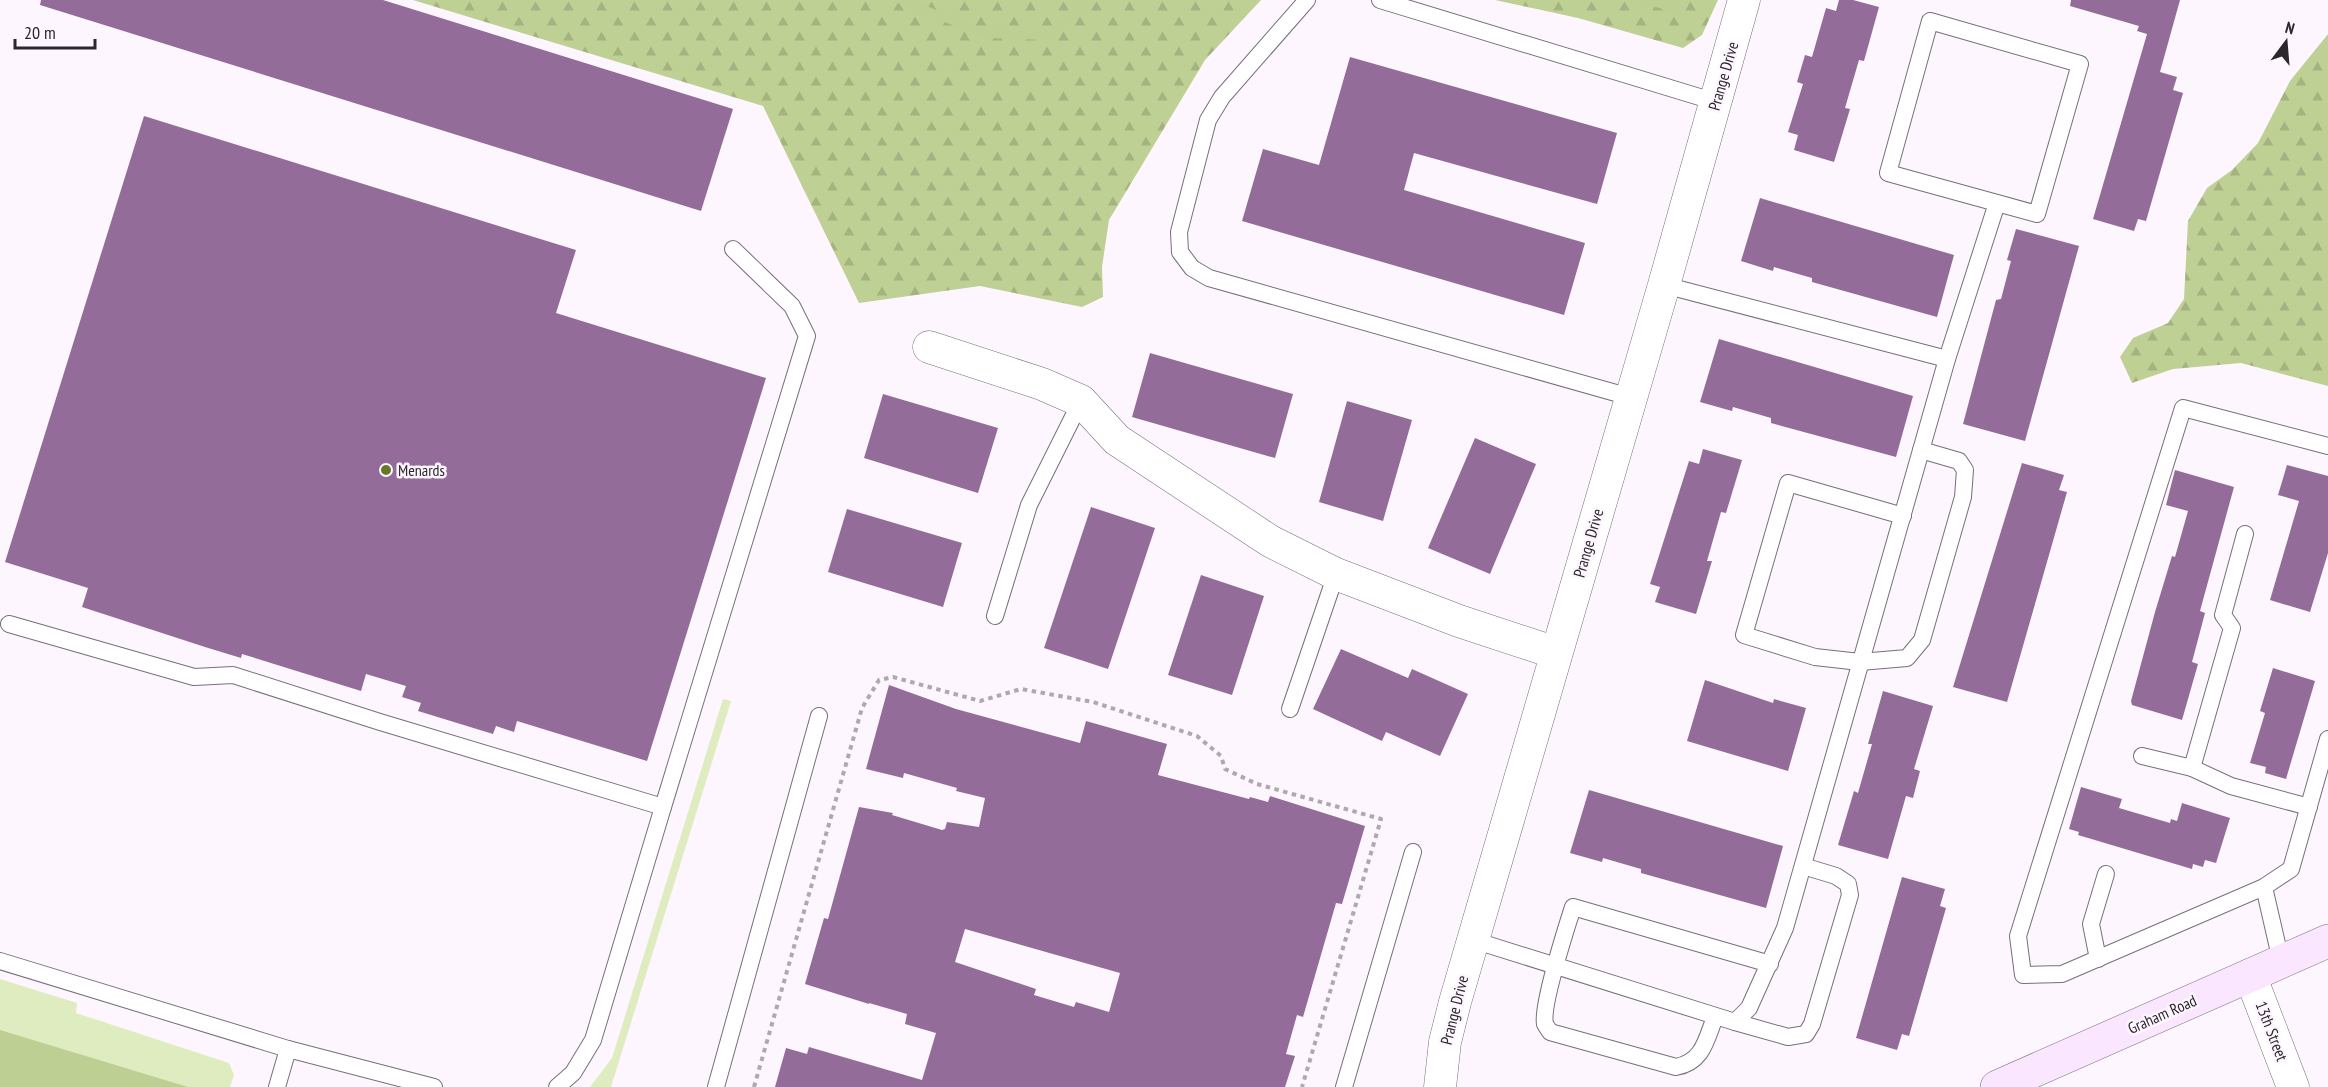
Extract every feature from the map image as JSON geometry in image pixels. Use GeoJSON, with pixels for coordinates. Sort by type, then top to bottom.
{"type":"FeatureCollection","features":[{"type":"Feature","properties":{"kind":"main road","name":"Graham Road"},"geometry":{"type":"LineString","coordinates":[[1996,1087],[2328,941]]}},
{"type":"Feature","properties":{"kind":"street","name":"Prange Drive"},"geometry":{"type":"LineString","coordinates":[[1440,1087],[1445,1042],[1473,940],[1664,285],[1744,0]]}},
{"type":"Feature","properties":{"kind":"street"},"geometry":{"type":"LineString","coordinates":[[929,347],[1042,384],[1081,401],[1117,440],[1270,541],[1336,574],[1459,621],[1556,653]]}},
{"type":"Feature","properties":{"kind":"street","name":"13th Street"},"geometry":{"type":"LineString","coordinates":[[2250,975],[2293,1087]]}},
{"type":"Feature","properties":{"kind":"lane"},"geometry":{"type":"LineString","coordinates":[[1307,0],[1222,97],[1208,120],[1179,231],[1180,252],[1192,268],[1209,278],[1630,397]]}},
{"type":"Feature","properties":{"kind":"lane"},"geometry":{"type":"LineString","coordinates":[[1380,0],[1716,102]]}},
{"type":"Feature","properties":{"kind":"lane"},"geometry":{"type":"LineString","coordinates":[[1930,21],[2080,64],[2037,214],[1997,203],[1888,173],[1930,21]]}},
{"type":"Feature","properties":{"kind":"lane"},"geometry":{"type":"LineString","coordinates":[[1735,1022],[1749,1008],[1785,928],[1947,359],[1997,203]]}},
{"type":"Feature","properties":{"kind":"lane"},"geometry":{"type":"LineString","coordinates":[[557,1087],[573,1073],[593,1040],[807,336],[792,306],[733,249]]}},
{"type":"Feature","properties":{"kind":"lane"},"geometry":{"type":"LineString","coordinates":[[1664,285],[1947,359]]}},
{"type":"Feature","properties":{"kind":"lane"},"geometry":{"type":"LineString","coordinates":[[995,616],[1029,505],[1081,401]]}},
{"type":"Feature","properties":{"kind":"lane"},"geometry":{"type":"LineString","coordinates":[[2328,446],[2183,408],[2018,936],[2023,975],[2062,974],[2264,887],[2291,869],[2328,739]]}},
{"type":"Feature","properties":{"kind":"lane"},"geometry":{"type":"LineString","coordinates":[[1903,516],[1788,483],[1744,635],[1815,657],[1860,662],[1907,658],[1922,640],[1963,497],[1965,470],[1959,461],[1921,450]]}},
{"type":"Feature","properties":{"kind":"lane"},"geometry":{"type":"LineString","coordinates":[[2192,768],[2232,628],[2223,615],[2246,534]]}},
{"type":"Feature","properties":{"kind":"lane"},"geometry":{"type":"LineString","coordinates":[[1290,709],[1336,574]]}},
{"type":"Feature","properties":{"kind":"lane"},"geometry":{"type":"LineString","coordinates":[[9,624],[194,677],[232,675],[663,807]]}},
{"type":"Feature","properties":{"kind":"lane"},"geometry":{"type":"LineString","coordinates":[[716,1087],[819,716]]}},
{"type":"Feature","properties":{"kind":"lane"},"geometry":{"type":"LineString","coordinates":[[2142,756],[2192,768],[2231,786],[2309,807]]}},
{"type":"Feature","properties":{"kind":"lane"},"geometry":{"type":"LineString","coordinates":[[1344,1087],[1413,852]]}},
{"type":"Feature","properties":{"kind":"lane"},"geometry":{"type":"LineString","coordinates":[[1473,940],[1715,1017],[1788,1037],[1806,1034],[1812,1024],[1850,896],[1848,884],[1836,876],[1803,866]]}},
{"type":"Feature","properties":{"kind":"lane"},"geometry":{"type":"LineString","coordinates":[[2098,959],[2091,924],[2106,874]]}},
{"type":"Feature","properties":{"kind":"lane"},"geometry":{"type":"LineString","coordinates":[[2264,887],[2281,961]]}},
{"type":"Feature","properties":{"kind":"lane"},"geometry":{"type":"LineString","coordinates":[[1715,1017],[1699,1054],[1689,1065],[1676,1067],[1550,1032],[1545,1025],[1545,1013],[1573,907],[1770,964]]}},
{"type":"Feature","properties":{"kind":"lane"},"geometry":{"type":"LineString","coordinates":[[0,961],[288,1049],[434,1087]]}},
{"type":"Feature","properties":{"kind":"lane"},"geometry":{"type":"LineString","coordinates":[[277,1087],[288,1049]]}},
{"type":"Feature","properties":{"kind":"path"},"geometry":{"type":"LineString","coordinates":[[754,1087],[862,708],[879,680],[893,677],[980,701],[1021,689],[1093,702],[1197,736],[1221,756],[1226,769],[1257,784],[1381,819],[1302,1087]]}},
{"type":"Feature","properties":{"kind":"shaded area"},"geometry":{"type":"Polygon","coordinates":[[[723,699],[731,701],[611,1087],[590,1087],[612,1058],[723,699]]]}},
{"type":"Feature","properties":{"kind":"shaded area"},"geometry":{"type":"Polygon","coordinates":[[[0,979],[77,1003],[76,1013],[229,1063],[234,1075],[230,1087],[0,1087],[0,979]]]}},
{"type":"Feature","properties":{"kind":"shaded area"},"geometry":{"type":"Polygon","coordinates":[[[0,1030],[188,1087],[0,1087],[0,1030]]]}},
{"type":"Feature","properties":{"kind":"green space"},"geometry":{"type":"Polygon","coordinates":[[[413,0],[1261,0],[1205,60],[1109,220],[1102,267],[1103,297],[1082,307],[980,286],[859,303],[763,106],[413,0]]]}},
{"type":"Feature","properties":{"kind":"green space"},"geometry":{"type":"Polygon","coordinates":[[[1495,0],[1718,0],[1702,35],[1683,48],[1578,18],[1495,0]]]}},
{"type":"Feature","properties":{"kind":"green space"},"geometry":{"type":"Polygon","coordinates":[[[2328,34],[2328,386],[2241,363],[2173,369],[2132,383],[2120,357],[2133,338],[2168,323],[2184,299],[2188,221],[2207,188],[2232,170],[2258,143],[2290,81],[2328,34]]]}},
{"type":"Feature","properties":{"kind":"building"},"geometry":{"type":"Polygon","coordinates":[[[41,0],[383,0],[733,109],[701,211],[40,5],[41,0]]]}},
{"type":"Feature","properties":{"kind":"building"},"geometry":{"type":"Polygon","coordinates":[[[1839,0],[1853,0],[1879,7],[1864,61],[1859,60],[1845,108],[1850,109],[1834,162],[1794,150],[1798,135],[1788,132],[1803,84],[1797,82],[1805,55],[1812,57],[1826,8],[1836,11],[1839,0]]]}},
{"type":"Feature","properties":{"kind":"building"},"geometry":{"type":"Polygon","coordinates":[[[2071,0],[2180,0],[2160,72],[2177,77],[2173,90],[2183,93],[2146,221],[2138,219],[2134,231],[2093,219],[2147,34],[2137,31],[2139,26],[2070,6],[2071,0]]]}},
{"type":"Feature","properties":{"kind":"building"},"geometry":{"type":"Polygon","coordinates":[[[1350,57],[1617,133],[1597,204],[1414,153],[1404,190],[1585,243],[1564,315],[1242,221],[1263,149],[1319,165],[1350,57]]]}},
{"type":"Feature","properties":{"kind":"building","name":"Menards"},"geometry":{"type":"Polygon","coordinates":[[[144,116],[576,250],[556,313],[766,378],[647,761],[517,721],[514,732],[496,726],[493,734],[418,711],[421,703],[402,697],[406,686],[366,674],[361,691],[242,654],[241,658],[205,647],[82,607],[88,588],[5,562],[144,116]]]}},
{"type":"Feature","properties":{"kind":"building"},"geometry":{"type":"Polygon","coordinates":[[[1760,198],[1954,255],[1937,317],[1812,282],[1812,278],[1774,267],[1773,271],[1741,261],[1760,198]]]}},
{"type":"Feature","properties":{"kind":"building"},"geometry":{"type":"Polygon","coordinates":[[[2016,229],[2079,246],[2025,441],[1963,424],[1996,300],[2001,299],[2011,261],[2007,260],[2016,229]]]}},
{"type":"Feature","properties":{"kind":"building"},"geometry":{"type":"Polygon","coordinates":[[[1719,339],[1913,396],[1896,457],[1771,423],[1771,418],[1733,407],[1732,411],[1700,402],[1719,339]]]}},
{"type":"Feature","properties":{"kind":"building"},"geometry":{"type":"Polygon","coordinates":[[[1150,353],[1293,394],[1275,458],[1132,417],[1150,353]]]}},
{"type":"Feature","properties":{"kind":"building"},"geometry":{"type":"Polygon","coordinates":[[[883,394],[998,428],[978,493],[864,458],[883,394]]]}},
{"type":"Feature","properties":{"kind":"building"},"geometry":{"type":"Polygon","coordinates":[[[1347,401],[1412,420],[1383,521],[1319,502],[1347,401]]]}},
{"type":"Feature","properties":{"kind":"building"},"geometry":{"type":"Polygon","coordinates":[[[1475,438],[1536,464],[1490,574],[1428,548],[1475,438]]]}},
{"type":"Feature","properties":{"kind":"building"},"geometry":{"type":"Polygon","coordinates":[[[1703,449],[1742,460],[1726,513],[1721,512],[1707,561],[1712,561],[1696,614],[1655,602],[1660,587],[1650,584],[1689,461],[1699,464],[1703,449]]]}},
{"type":"Feature","properties":{"kind":"building"},"geometry":{"type":"Polygon","coordinates":[[[2022,463],[2064,475],[2059,490],[2067,492],[2007,702],[1953,687],[2022,463]]]}},
{"type":"Feature","properties":{"kind":"building"},"geometry":{"type":"Polygon","coordinates":[[[2287,465],[2328,476],[2328,553],[2310,612],[2270,600],[2299,501],[2278,495],[2287,465]]]}},
{"type":"Feature","properties":{"kind":"building"},"geometry":{"type":"Polygon","coordinates":[[[2175,470],[2234,487],[2200,611],[2205,613],[2192,662],[2198,664],[2182,720],[2132,705],[2131,701],[2155,612],[2172,556],[2175,557],[2188,511],[2166,505],[2175,470]]]}},
{"type":"Feature","properties":{"kind":"building"},"geometry":{"type":"Polygon","coordinates":[[[1091,507],[1155,528],[1108,669],[1044,648],[1091,507]]]}},
{"type":"Feature","properties":{"kind":"building"},"geometry":{"type":"Polygon","coordinates":[[[847,509],[962,543],[943,607],[828,572],[847,509]]]}},
{"type":"Feature","properties":{"kind":"building"},"geometry":{"type":"Polygon","coordinates":[[[1201,575],[1264,596],[1232,695],[1168,675],[1201,575]]]}},
{"type":"Feature","properties":{"kind":"building"},"geometry":{"type":"Polygon","coordinates":[[[1341,649],[1408,678],[1412,669],[1468,694],[1440,756],[1386,732],[1382,741],[1313,709],[1341,649]]]}},
{"type":"Feature","properties":{"kind":"building"},"geometry":{"type":"Polygon","coordinates":[[[2273,668],[2315,681],[2286,779],[2265,773],[2266,767],[2250,763],[2265,713],[2260,711],[2273,668]]]}},
{"type":"Feature","properties":{"kind":"building"},"geometry":{"type":"Polygon","coordinates":[[[1705,680],[1773,703],[1774,699],[1806,708],[1788,771],[1687,741],[1705,680]]]}},
{"type":"Feature","properties":{"kind":"building"},"geometry":{"type":"Polygon","coordinates":[[[889,685],[956,709],[1080,743],[1086,721],[1167,744],[1158,775],[1249,799],[1250,797],[1268,802],[1270,796],[1365,826],[1342,904],[1336,903],[1303,1017],[1297,1015],[1286,1054],[1295,1056],[1285,1087],[775,1087],[786,1048],[807,1054],[809,1047],[922,1080],[936,1033],[905,1024],[907,1014],[805,984],[824,918],[828,919],[859,807],[893,813],[892,815],[942,830],[945,829],[947,822],[979,827],[985,798],[956,791],[957,788],[904,773],[903,778],[866,769],[889,685]],[[965,929],[955,962],[1036,989],[1034,995],[1074,1007],[1076,1002],[1109,1012],[1120,973],[965,929]]]}},
{"type":"Feature","properties":{"kind":"building"},"geometry":{"type":"Polygon","coordinates":[[[1883,691],[1933,706],[1914,769],[1920,771],[1913,798],[1906,796],[1888,859],[1838,845],[1854,791],[1858,793],[1872,744],[1868,744],[1883,691]]]}},
{"type":"Feature","properties":{"kind":"building"},"geometry":{"type":"Polygon","coordinates":[[[2081,787],[2122,799],[2119,808],[2170,823],[2171,819],[2177,821],[2182,803],[2230,818],[2216,863],[2205,860],[2203,867],[2193,864],[2192,869],[2078,835],[2079,832],[2069,829],[2081,787]]]}},
{"type":"Feature","properties":{"kind":"building"},"geometry":{"type":"Polygon","coordinates":[[[1589,790],[1783,846],[1766,908],[1641,873],[1641,869],[1603,858],[1602,862],[1570,853],[1589,790]]]}},
{"type":"Feature","properties":{"kind":"building"},"geometry":{"type":"Polygon","coordinates":[[[1902,877],[1945,889],[1940,906],[1946,908],[1909,1036],[1902,1034],[1897,1050],[1856,1038],[1902,877]]]}},
{"type":"Feature","properties":{"kind":"waterway"},"geometry":{"type":"LineString","coordinates":[[901,0],[985,34],[1045,36],[1076,14],[1086,0]]}},
{"type":"Feature","properties":{"kind":"waterway"},"geometry":{"type":"LineString","coordinates":[[1646,0],[1673,8]]}},
{"type":"Feature","properties":{"kind":"place","name":"Menards"},"geometry":{"type":"Point","coordinates":[386,470]}}]}
